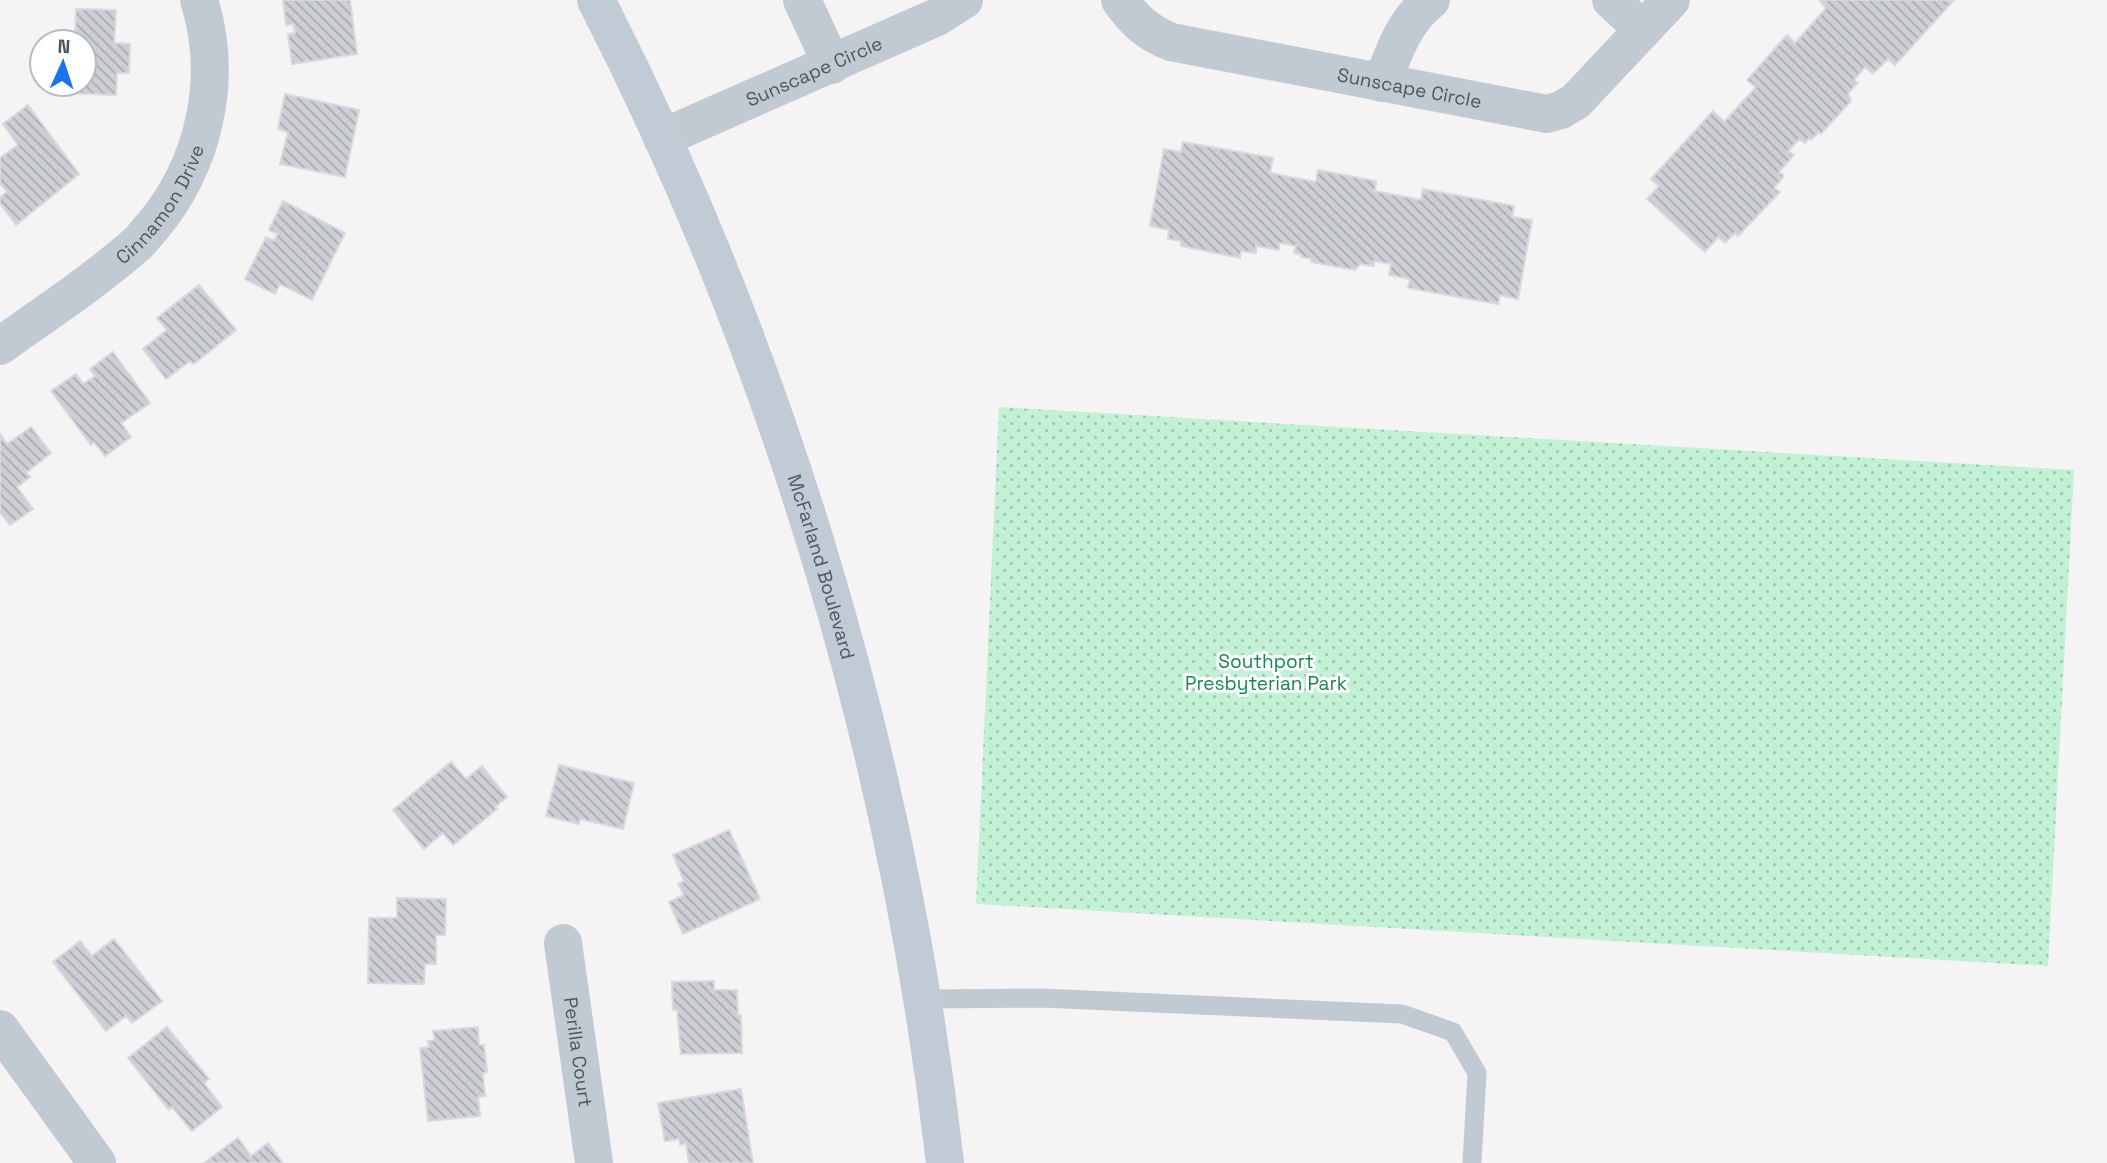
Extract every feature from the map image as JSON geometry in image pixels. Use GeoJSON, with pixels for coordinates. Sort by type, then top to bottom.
{"type":"FeatureCollection","features":[{"type":"Feature","properties":{"kind":"street","name":"Cinnamon Drive"},"geometry":{"type":"LineString","coordinates":[[0,346],[139,242],[162,215],[180,187],[200,140],[207,107],[209,56],[199,0]]}},
{"type":"Feature","properties":{"kind":"street","name":"McFarland Boulevard"},"geometry":{"type":"LineString","coordinates":[[596,0],[662,138],[741,327],[771,410],[822,569],[874,760],[907,918],[922,999],[945,1163]]}},
{"type":"Feature","properties":{"kind":"street"},"geometry":{"type":"LineString","coordinates":[[802,0],[832,65]]}},
{"type":"Feature","properties":{"kind":"street","name":"Sunscape Circle"},"geometry":{"type":"LineString","coordinates":[[662,138],[832,65],[937,17],[964,0]]}},
{"type":"Feature","properties":{"kind":"street","name":"Sunscape Circle"},"geometry":{"type":"LineString","coordinates":[[1120,0],[1128,13],[1145,30],[1171,42],[1548,114],[1576,101],[1671,0]]}},
{"type":"Feature","properties":{"kind":"street"},"geometry":{"type":"LineString","coordinates":[[1382,83],[1398,41],[1416,11],[1431,0]]}},
{"type":"Feature","properties":{"kind":"street"},"geometry":{"type":"LineString","coordinates":[[1611,0],[1643,30]]}},
{"type":"Feature","properties":{"kind":"street","name":"Perilla Court"},"geometry":{"type":"LineString","coordinates":[[563,943],[594,1163]]}},
{"type":"Feature","properties":{"kind":"street"},"geometry":{"type":"LineString","coordinates":[[0,1029],[97,1163]]}},
{"type":"Feature","properties":{"kind":"lane"},"geometry":{"type":"LineString","coordinates":[[922,999],[1041,998],[1402,1014],[1453,1032],[1477,1073],[1472,1163]]}},
{"type":"Feature","properties":{"kind":"green space","name":"Southport Presbyterian Park"},"geometry":{"type":"Polygon","coordinates":[[[999,407],[2074,470],[2048,966],[976,904],[999,407]]]}},
{"type":"Feature","properties":{"kind":"building"},"geometry":{"type":"Polygon","coordinates":[[[283,0],[350,0],[357,54],[292,64],[288,34],[295,33],[293,24],[286,25],[283,0]]]}},
{"type":"Feature","properties":{"kind":"building"},"geometry":{"type":"Polygon","coordinates":[[[1819,0],[1954,0],[1895,65],[1888,59],[1873,74],[1865,67],[1854,80],[1858,83],[1848,93],[1851,101],[1821,134],[1819,132],[1805,143],[1799,139],[1788,151],[1794,155],[1779,172],[1784,176],[1774,188],[1780,192],[1738,236],[1735,233],[1725,243],[1718,237],[1705,252],[1647,199],[1659,186],[1651,179],[1713,111],[1724,122],[1756,87],[1747,80],[1787,35],[1795,43],[1826,8],[1819,0]]]}},
{"type":"Feature","properties":{"kind":"building"},"geometry":{"type":"Polygon","coordinates":[[[76,9],[116,10],[114,43],[130,44],[129,73],[117,73],[116,95],[98,94],[98,28],[75,28],[76,9]]]}},
{"type":"Feature","properties":{"kind":"building"},"geometry":{"type":"Polygon","coordinates":[[[285,94],[359,110],[345,177],[280,164],[288,132],[278,129],[285,94]]]}},
{"type":"Feature","properties":{"kind":"building"},"geometry":{"type":"Polygon","coordinates":[[[28,105],[79,174],[16,225],[0,203],[0,197],[7,192],[0,183],[0,158],[18,145],[3,124],[28,105]]]}},
{"type":"Feature","properties":{"kind":"building"},"geometry":{"type":"Polygon","coordinates":[[[1183,142],[1273,158],[1270,173],[1316,182],[1318,170],[1376,181],[1375,191],[1421,200],[1423,189],[1514,206],[1512,217],[1532,220],[1518,299],[1500,295],[1498,304],[1408,288],[1410,279],[1389,275],[1391,264],[1374,261],[1374,266],[1360,264],[1355,270],[1311,262],[1312,259],[1294,253],[1296,246],[1279,243],[1279,250],[1256,246],[1256,253],[1241,251],[1240,258],[1181,246],[1181,241],[1168,239],[1169,230],[1150,226],[1164,149],[1181,152],[1183,142]]]}},
{"type":"Feature","properties":{"kind":"building"},"geometry":{"type":"Polygon","coordinates":[[[283,201],[345,233],[312,300],[280,284],[275,294],[245,279],[266,237],[274,241],[278,234],[269,230],[283,201]]]}},
{"type":"Feature","properties":{"kind":"building"},"geometry":{"type":"Polygon","coordinates":[[[199,285],[236,330],[194,364],[190,361],[166,379],[143,349],[167,330],[157,318],[199,285]]]}},
{"type":"Feature","properties":{"kind":"building"},"geometry":{"type":"Polygon","coordinates":[[[113,352],[150,403],[121,423],[131,437],[105,456],[94,442],[91,445],[51,391],[76,374],[83,384],[95,376],[90,369],[113,352]]]}},
{"type":"Feature","properties":{"kind":"building"},"geometry":{"type":"Polygon","coordinates":[[[31,427],[51,453],[26,473],[30,477],[17,487],[33,509],[10,525],[0,512],[0,434],[7,444],[31,427]]]}},
{"type":"Feature","properties":{"kind":"building"},"geometry":{"type":"Polygon","coordinates":[[[451,762],[466,779],[482,766],[507,797],[495,807],[497,809],[453,845],[443,833],[424,849],[393,810],[451,762]]]}},
{"type":"Feature","properties":{"kind":"building"},"geometry":{"type":"Polygon","coordinates":[[[559,765],[634,783],[623,829],[580,819],[579,824],[546,816],[559,765]]]}},
{"type":"Feature","properties":{"kind":"building"},"geometry":{"type":"Polygon","coordinates":[[[729,830],[760,899],[683,934],[669,902],[684,895],[678,884],[684,881],[673,855],[729,830]]]}},
{"type":"Feature","properties":{"kind":"building"},"geometry":{"type":"Polygon","coordinates":[[[397,898],[446,899],[445,935],[436,935],[436,964],[425,964],[424,984],[368,983],[369,918],[397,918],[397,898]]]}},
{"type":"Feature","properties":{"kind":"building"},"geometry":{"type":"Polygon","coordinates":[[[114,939],[162,1001],[132,1023],[126,1016],[106,1031],[53,962],[80,941],[92,956],[114,939]]]}},
{"type":"Feature","properties":{"kind":"building"},"geometry":{"type":"Polygon","coordinates":[[[714,981],[714,990],[737,990],[742,1053],[681,1054],[677,1010],[673,1010],[672,982],[714,981]]]}},
{"type":"Feature","properties":{"kind":"building"},"geometry":{"type":"Polygon","coordinates":[[[167,1027],[209,1079],[204,1083],[222,1107],[192,1131],[172,1107],[169,1110],[128,1058],[167,1027]]]}},
{"type":"Feature","properties":{"kind":"building"},"geometry":{"type":"Polygon","coordinates":[[[478,1027],[479,1045],[484,1045],[487,1072],[483,1073],[485,1096],[478,1097],[480,1116],[428,1121],[420,1048],[429,1047],[428,1041],[435,1040],[433,1031],[478,1027]]]}},
{"type":"Feature","properties":{"kind":"building"},"geometry":{"type":"Polygon","coordinates":[[[741,1089],[753,1163],[689,1163],[686,1143],[680,1145],[679,1139],[665,1141],[658,1103],[741,1089]]]}},
{"type":"Feature","properties":{"kind":"building"},"geometry":{"type":"Polygon","coordinates":[[[238,1138],[251,1156],[268,1143],[283,1163],[204,1163],[238,1138]]]}}]}
